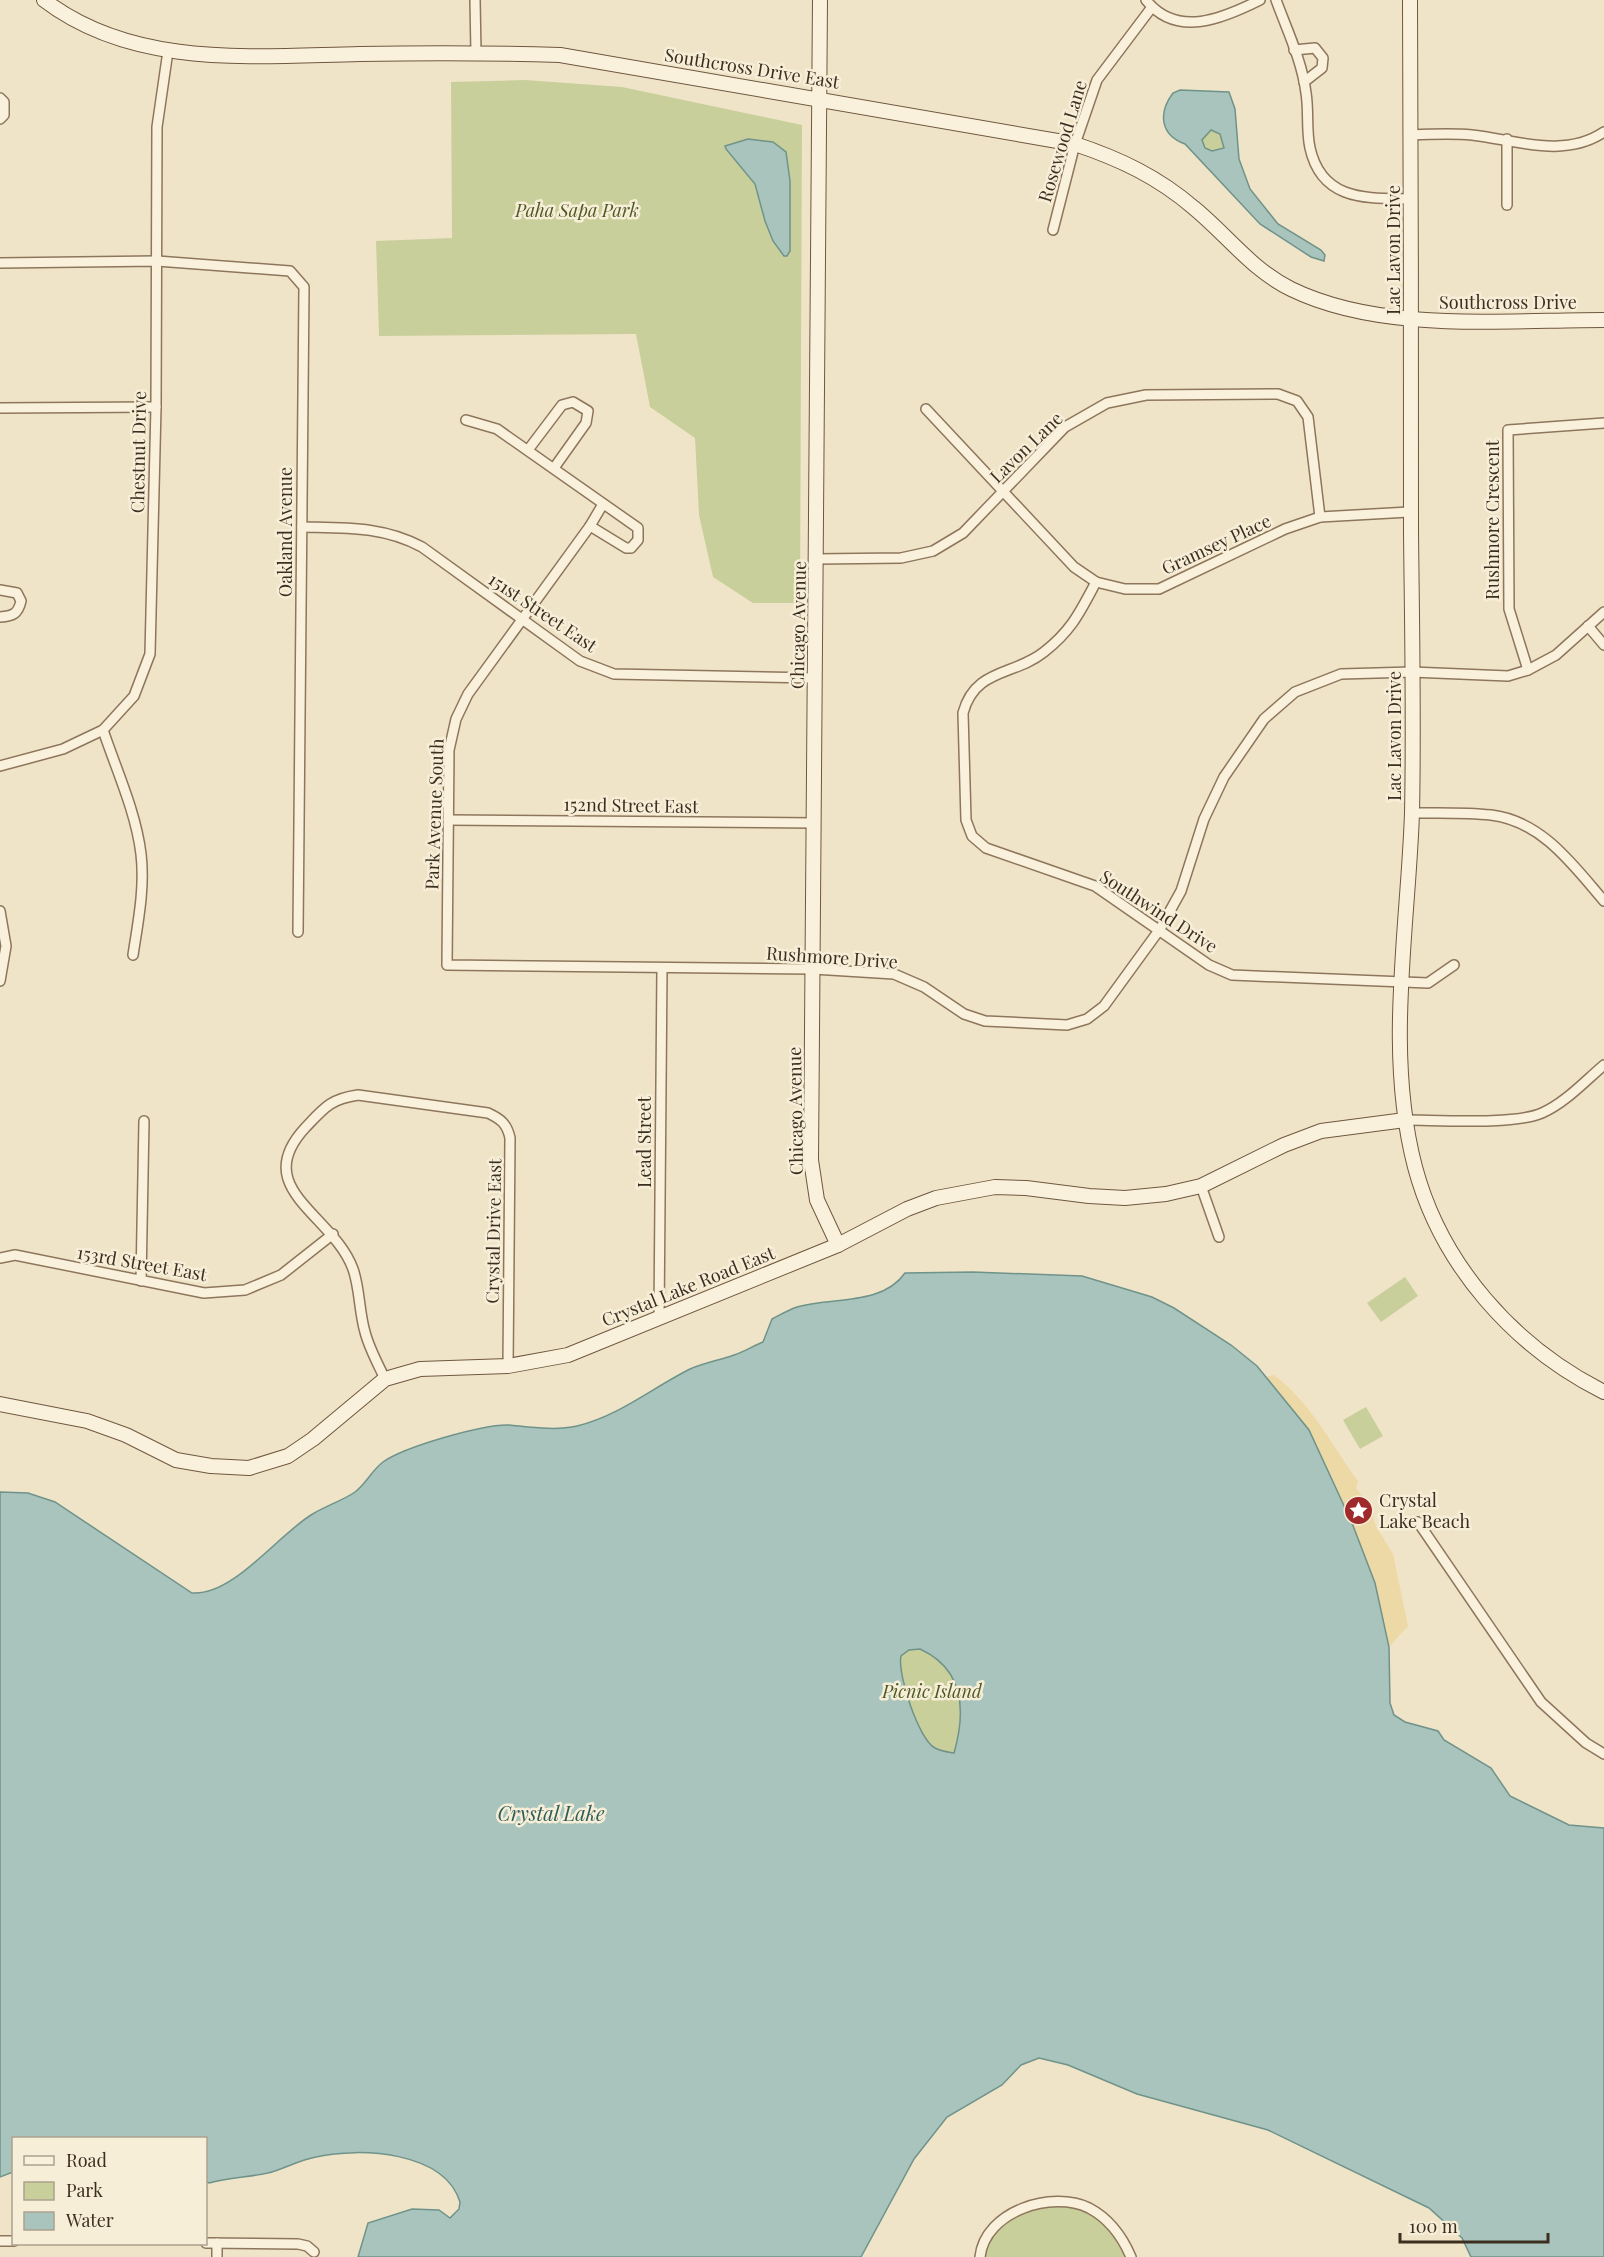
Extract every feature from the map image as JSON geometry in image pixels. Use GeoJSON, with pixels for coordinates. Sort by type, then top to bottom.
{"type":"FeatureCollection","features":[{"type":"Feature","properties":{"kind":"street","name":"Southcross Drive East"},"geometry":{"type":"LineString","coordinates":[[44,0],[56,9],[108,34],[168,51],[221,56],[476,53],[560,55],[821,98],[1075,144],[1122,160],[1163,183],[1196,210],[1245,258],[1290,289],[1349,312],[1411,320]]}},
{"type":"Feature","properties":{"kind":"street"},"geometry":{"type":"LineString","coordinates":[[475,0],[476,53]]}},
{"type":"Feature","properties":{"kind":"street","name":"Chicago Avenue"},"geometry":{"type":"LineString","coordinates":[[820,0],[811,1160],[817,1200],[838,1245]]}},
{"type":"Feature","properties":{"kind":"street"},"geometry":{"type":"LineString","coordinates":[[1149,4],[1177,20],[1206,23],[1227,17],[1260,0]]}},
{"type":"Feature","properties":{"kind":"street"},"geometry":{"type":"LineString","coordinates":[[1276,0],[1304,82],[1310,149],[1323,176],[1338,189],[1356,197],[1411,199]]}},
{"type":"Feature","properties":{"kind":"street","name":"Lac Lavon Drive"},"geometry":{"type":"LineString","coordinates":[[1410,0],[1412,813],[1403,983],[1401,1085],[1405,1120],[1416,1169],[1435,1221],[1462,1269],[1494,1310],[1531,1346],[1573,1376],[1604,1392]]}},
{"type":"Feature","properties":{"kind":"street","name":"Rosewood Lane"},"geometry":{"type":"LineString","coordinates":[[1053,230],[1075,144],[1097,80],[1149,4]]}},
{"type":"Feature","properties":{"kind":"street"},"geometry":{"type":"LineString","coordinates":[[1294,50],[1315,48],[1323,58],[1322,69],[1304,82]]}},
{"type":"Feature","properties":{"kind":"street","name":"Chestnut Drive"},"geometry":{"type":"LineString","coordinates":[[0,766],[63,748],[103,730],[134,696],[150,654],[156,406],[157,127],[168,51]]}},
{"type":"Feature","properties":{"kind":"street"},"geometry":{"type":"LineString","coordinates":[[0,98],[4,102],[4,116],[0,118]]}},
{"type":"Feature","properties":{"kind":"street"},"geometry":{"type":"LineString","coordinates":[[1411,135],[1468,135],[1556,147],[1577,144],[1604,132]]}},
{"type":"Feature","properties":{"kind":"street"},"geometry":{"type":"LineString","coordinates":[[1507,140],[1507,205]]}},
{"type":"Feature","properties":{"kind":"street","name":"Oakland Avenue"},"geometry":{"type":"LineString","coordinates":[[0,263],[157,261],[290,271],[304,287],[298,932]]}},
{"type":"Feature","properties":{"kind":"street","name":"Southcross Drive"},"geometry":{"type":"LineString","coordinates":[[1411,320],[1604,320]]}},
{"type":"Feature","properties":{"kind":"street","name":"Lavon Lane"},"geometry":{"type":"LineString","coordinates":[[816,559],[901,558],[933,551],[963,533],[1065,427],[1107,403],[1146,395],[1278,394],[1297,401],[1308,417],[1320,517]]}},
{"type":"Feature","properties":{"kind":"street"},"geometry":{"type":"LineString","coordinates":[[528,450],[562,405],[573,402],[588,411],[586,423],[554,468]]}},
{"type":"Feature","properties":{"kind":"street"},"geometry":{"type":"LineString","coordinates":[[0,408],[156,406]]}},
{"type":"Feature","properties":{"kind":"street","name":"Gramsey Place"},"geometry":{"type":"LineString","coordinates":[[926,408],[1074,567],[1096,582],[1125,590],[1159,589],[1285,529],[1320,517],[1409,512],[1411,508]]}},
{"type":"Feature","properties":{"kind":"street"},"geometry":{"type":"LineString","coordinates":[[466,420],[497,429],[554,468],[638,528],[638,540],[631,548],[626,548],[590,526]]}},
{"type":"Feature","properties":{"kind":"street","name":"Rushmore Crescent"},"geometry":{"type":"LineString","coordinates":[[1528,669],[1509,609],[1508,430],[1604,423]]}},
{"type":"Feature","properties":{"kind":"street","name":"Park Avenue South"},"geometry":{"type":"LineString","coordinates":[[447,965],[449,750],[456,719],[468,694],[590,526],[603,504]]}},
{"type":"Feature","properties":{"kind":"street","name":"151st Street East"},"geometry":{"type":"LineString","coordinates":[[302,527],[370,529],[402,537],[422,547],[580,661],[614,674],[815,678]]}},
{"type":"Feature","properties":{"kind":"street","name":"Southwind Drive"},"geometry":{"type":"LineString","coordinates":[[1096,582],[1073,626],[1042,654],[982,681],[968,696],[963,713],[966,820],[972,836],[986,848],[1095,886],[1209,965],[1233,975],[1428,983],[1454,965]]}},
{"type":"Feature","properties":{"kind":"street"},"geometry":{"type":"LineString","coordinates":[[0,590],[17,593],[21,601],[19,610],[11,616],[0,617]]}},
{"type":"Feature","properties":{"kind":"street","name":"Rushmore Drive"},"geometry":{"type":"LineString","coordinates":[[447,965],[813,969],[894,974],[924,987],[964,1014],[985,1021],[1067,1025],[1087,1019],[1104,1006],[1160,929],[1181,891],[1204,819],[1224,777],[1264,719],[1295,692],[1341,674],[1412,672],[1508,676],[1557,656],[1604,612]]}},
{"type":"Feature","properties":{"kind":"street"},"geometry":{"type":"LineString","coordinates":[[1588,626],[1604,645]]}},
{"type":"Feature","properties":{"kind":"street"},"geometry":{"type":"LineString","coordinates":[[103,730],[135,824],[141,853],[142,888],[133,955]]}},
{"type":"Feature","properties":{"kind":"street"},"geometry":{"type":"LineString","coordinates":[[1412,813],[1493,815],[1518,823],[1541,835],[1566,856],[1604,901]]}},
{"type":"Feature","properties":{"kind":"street","name":"152nd Street East"},"geometry":{"type":"LineString","coordinates":[[448,820],[814,824]]}},
{"type":"Feature","properties":{"kind":"street"},"geometry":{"type":"LineString","coordinates":[[0,911],[6,946],[0,981]]}},
{"type":"Feature","properties":{"kind":"street","name":"Lead Street"},"geometry":{"type":"LineString","coordinates":[[659,1317],[662,968]]}},
{"type":"Feature","properties":{"kind":"street"},"geometry":{"type":"LineString","coordinates":[[1405,1120],[1519,1119],[1541,1114],[1557,1105],[1604,1065]]}},
{"type":"Feature","properties":{"kind":"street","name":"Crystal Drive East"},"geometry":{"type":"LineString","coordinates":[[333,1234],[294,1195],[285,1170],[292,1142],[327,1104],[341,1098],[358,1095],[482,1112],[500,1119],[507,1127],[510,1138],[508,1366]]}},
{"type":"Feature","properties":{"kind":"street","name":"Crystal Lake Road East"},"geometry":{"type":"LineString","coordinates":[[0,1404],[87,1421],[126,1436],[176,1460],[211,1466],[249,1468],[288,1456],[313,1439],[385,1379],[420,1369],[508,1366],[568,1355],[838,1245],[907,1209],[962,1192],[995,1187],[1125,1198],[1166,1194],[1201,1186],[1284,1145],[1321,1131],[1405,1120]]}},
{"type":"Feature","properties":{"kind":"street"},"geometry":{"type":"LineString","coordinates":[[141,1281],[144,1121]]}},
{"type":"Feature","properties":{"kind":"street"},"geometry":{"type":"LineString","coordinates":[[1201,1186],[1219,1238]]}},
{"type":"Feature","properties":{"kind":"street"},"geometry":{"type":"LineString","coordinates":[[333,1234],[352,1269],[365,1333],[385,1379]]}},
{"type":"Feature","properties":{"kind":"street","name":"153rd Street East"},"geometry":{"type":"LineString","coordinates":[[0,1258],[15,1255],[204,1293],[245,1290],[281,1275],[333,1234]]}},
{"type":"Feature","properties":{"kind":"street"},"geometry":{"type":"LineString","coordinates":[[1418,1522],[1541,1702],[1586,1743],[1604,1754]]}},
{"type":"Feature","properties":{"kind":"street"},"geometry":{"type":"LineString","coordinates":[[980,2257],[984,2242],[1003,2220],[1040,2204],[1064,2201],[1085,2206],[1104,2217],[1119,2234],[1131,2257]]}},
{"type":"Feature","properties":{"kind":"street"},"geometry":{"type":"LineString","coordinates":[[207,2243],[298,2244],[307,2246],[314,2252]]}},
{"type":"Feature","properties":{"kind":"street"},"geometry":{"type":"LineString","coordinates":[[217,2243],[217,2257]]}},
{"type":"Feature","properties":{"kind":"green space","name":"Paha Sapa Park"},"geometry":{"type":"Polygon","coordinates":[[[525,80],[622,87],[802,125],[800,603],[753,603],[713,577],[699,515],[695,438],[650,407],[636,334],[379,336],[376,241],[452,238],[451,82],[525,80]]]}},
{"type":"Feature","properties":{"kind":"green space"},"geometry":{"type":"Polygon","coordinates":[[[1211,130],[1220,134],[1224,148],[1212,152],[1205,148],[1202,140],[1211,130]]]}},
{"type":"Feature","properties":{"kind":"green space"},"geometry":{"type":"Polygon","coordinates":[[[1405,1277],[1418,1296],[1381,1322],[1367,1303],[1405,1277]]]}},
{"type":"Feature","properties":{"kind":"green space"},"geometry":{"type":"Polygon","coordinates":[[[1366,1407],[1383,1436],[1360,1449],[1343,1420],[1366,1407]]]}},
{"type":"Feature","properties":{"kind":"green space","name":"Picnic Island"},"geometry":{"type":"Polygon","coordinates":[[[920,1649],[946,1668],[958,1693],[960,1722],[954,1753],[935,1749],[929,1743],[916,1720],[906,1691],[902,1677],[901,1656],[909,1650],[920,1649]]]}},
{"type":"Feature","properties":{"kind":"green space"},"geometry":{"type":"Polygon","coordinates":[[[1055,2205],[1080,2210],[1099,2219],[1114,2235],[1126,2257],[984,2257],[995,2235],[1011,2220],[1031,2211],[1055,2205]]]}},
{"type":"Feature","properties":{"kind":"sand","name":"Crystal Lake Beach"},"geometry":{"type":"Polygon","coordinates":[[[1274,1375],[1310,1411],[1358,1481],[1356,1488],[1369,1505],[1376,1526],[1393,1554],[1408,1626],[1389,1647],[1375,1583],[1334,1483],[1309,1430],[1264,1377],[1274,1375]]]}},
{"type":"Feature","properties":{"kind":"water"},"geometry":{"type":"Polygon","coordinates":[[[1180,90],[1229,92],[1235,109],[1239,159],[1250,189],[1278,224],[1321,250],[1325,255],[1324,261],[1311,257],[1260,224],[1185,144],[1170,135],[1164,123],[1164,116],[1165,108],[1173,93],[1180,90]],[[1211,130],[1202,140],[1205,148],[1212,151],[1224,148],[1220,134],[1211,130]]]}},
{"type":"Feature","properties":{"kind":"water"},"geometry":{"type":"Polygon","coordinates":[[[748,139],[773,142],[786,152],[790,181],[790,251],[787,256],[784,256],[773,241],[755,184],[725,146],[748,139]]]}},
{"type":"Feature","properties":{"kind":"water","name":"Crystal Lake"},"geometry":{"type":"Polygon","coordinates":[[[973,1272],[1082,1276],[1152,1297],[1174,1308],[1231,1345],[1257,1366],[1309,1430],[1352,1523],[1375,1583],[1389,1647],[1390,1703],[1394,1715],[1405,1722],[1438,1731],[1444,1740],[1491,1768],[1510,1796],[1569,1825],[1604,1828],[1604,2257],[1471,2257],[1462,2238],[1429,2208],[1268,2130],[1137,2094],[1068,2065],[1039,2058],[1021,2065],[1002,2085],[947,2117],[914,2159],[861,2257],[358,2257],[368,2223],[412,2209],[439,2210],[450,2218],[459,2209],[460,2202],[451,2185],[437,2172],[419,2163],[377,2153],[334,2154],[316,2157],[268,2173],[209,2183],[207,2182],[207,2137],[12,2137],[12,2172],[0,2177],[0,1492],[28,1493],[55,1502],[192,1593],[207,1591],[239,1575],[311,1515],[355,1492],[379,1465],[393,1456],[425,1443],[481,1428],[509,1425],[560,1428],[577,1426],[607,1416],[690,1369],[738,1354],[763,1342],[772,1319],[787,1311],[810,1304],[870,1296],[895,1284],[905,1273],[973,1272]],[[920,1649],[909,1650],[901,1656],[902,1677],[922,1733],[937,1749],[954,1753],[960,1722],[960,1707],[958,1693],[946,1668],[935,1657],[920,1649]]]}},
{"type":"Feature","properties":{"kind":"place","name":"Crystal Lake Beach"},"geometry":{"type":"Point","coordinates":[1358,1510]}}]}
